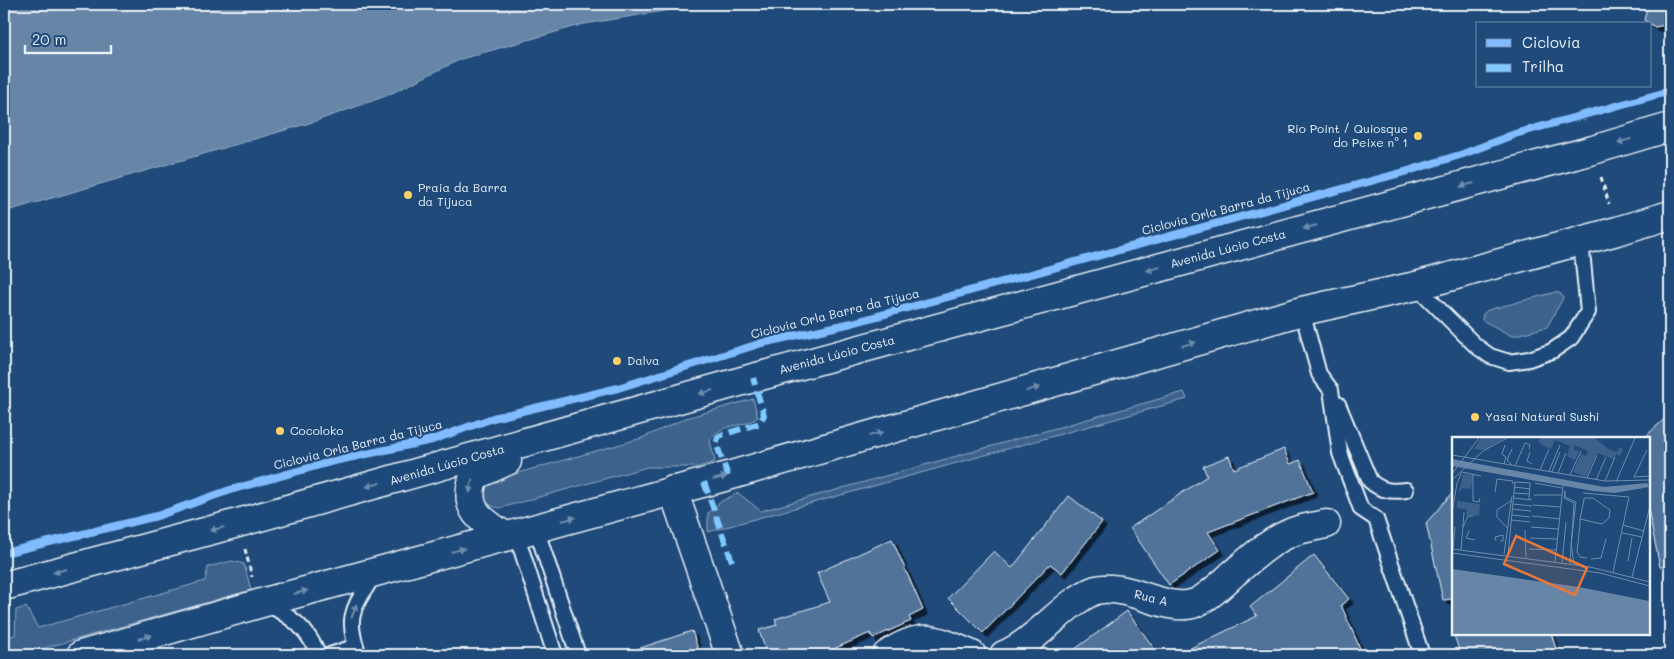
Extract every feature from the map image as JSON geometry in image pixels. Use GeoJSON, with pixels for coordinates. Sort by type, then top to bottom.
{"type":"FeatureCollection","features":[{"type":"Feature","properties":{"kind":"main road","name":"Avenida Lúcio Costa"},"geometry":{"type":"LineString","coordinates":[[4,586],[589,426],[762,375],[1584,153],[1670,127]]}},
{"type":"Feature","properties":{"kind":"main road"},"geometry":{"type":"LineString","coordinates":[[81,655],[376,571],[728,476],[1302,311],[1416,286],[1670,215]]}},
{"type":"Feature","properties":{"kind":"main road"},"geometry":{"type":"LineString","coordinates":[[519,533],[479,518],[470,503],[470,488],[474,476],[589,426]]}},
{"type":"Feature","properties":{"kind":"main road"},"geometry":{"type":"LineString","coordinates":[[673,490],[730,655]]}},
{"type":"Feature","properties":{"kind":"main road","name":"Rua A"},"geometry":{"type":"LineString","coordinates":[[1004,655],[1015,651],[1056,616],[1087,593],[1108,588],[1140,595],[1160,602],[1183,605],[1196,603],[1278,539],[1291,532],[1326,524]]}},
{"type":"Feature","properties":{"kind":"main road"},"geometry":{"type":"LineString","coordinates":[[887,655],[895,649],[922,639],[938,641],[972,655]]}},
{"type":"Feature","properties":{"kind":"lane"},"geometry":{"type":"LineString","coordinates":[[1416,286],[1476,346],[1490,356],[1508,362],[1528,359],[1552,351],[1571,338],[1588,312],[1581,241]]}},
{"type":"Feature","properties":{"kind":"lane"},"geometry":{"type":"LineString","coordinates":[[1302,311],[1319,374],[1331,390],[1354,439],[1370,481],[1377,487],[1388,491],[1406,490]]}},
{"type":"Feature","properties":{"kind":"lane"},"geometry":{"type":"LineString","coordinates":[[1331,390],[1340,453],[1361,509],[1376,519],[1422,655]]}},
{"type":"Feature","properties":{"kind":"lane"},"geometry":{"type":"LineString","coordinates":[[519,533],[556,655]]}},
{"type":"Feature","properties":{"kind":"lane"},"geometry":{"type":"LineString","coordinates":[[519,533],[578,655]]}},
{"type":"Feature","properties":{"kind":"lane"},"geometry":{"type":"LineString","coordinates":[[330,655],[358,651],[351,620],[354,608],[376,571]]}},
{"type":"Feature","properties":{"kind":"lane"},"geometry":{"type":"LineString","coordinates":[[265,602],[294,619],[304,629],[319,655]]}},
{"type":"Feature","properties":{"kind":"path"},"geometry":{"type":"LineString","coordinates":[[1573,119],[1591,114]]}},
{"type":"Feature","properties":{"kind":"shaded area"},"geometry":{"type":"Polygon","coordinates":[[[4,4],[696,4],[584,24],[461,59],[386,96],[313,122],[4,212],[4,4]]]}},
{"type":"Feature","properties":{"kind":"shaded area"},"geometry":{"type":"Polygon","coordinates":[[[1556,292],[1561,294],[1563,298],[1547,327],[1512,336],[1482,320],[1483,314],[1488,310],[1556,292]]]}},
{"type":"Feature","properties":{"kind":"shaded area"},"geometry":{"type":"Polygon","coordinates":[[[1184,392],[1187,399],[708,532],[708,513],[720,502],[738,493],[761,511],[1184,392]]]}},
{"type":"Feature","properties":{"kind":"shaded area"},"geometry":{"type":"Polygon","coordinates":[[[753,399],[758,417],[752,421],[720,430],[710,441],[715,462],[698,467],[647,467],[500,508],[489,504],[484,498],[484,490],[490,481],[642,438],[686,418],[753,399]]]}},
{"type":"Feature","properties":{"kind":"shaded area"},"geometry":{"type":"Polygon","coordinates":[[[232,561],[244,564],[251,590],[20,655],[4,655],[4,638],[15,635],[16,610],[26,607],[38,628],[205,581],[208,567],[232,561]]]}},
{"type":"Feature","properties":{"kind":"building"},"geometry":{"type":"Polygon","coordinates":[[[1648,4],[1670,4],[1670,24],[1655,27],[1652,25],[1652,22],[1644,20],[1648,4]]]}},
{"type":"Feature","properties":{"kind":"building"},"geometry":{"type":"Polygon","coordinates":[[[1670,414],[1670,566],[1660,567],[1649,514],[1648,434],[1670,414]]]}},
{"type":"Feature","properties":{"kind":"building"},"geometry":{"type":"Polygon","coordinates":[[[1284,449],[1290,464],[1300,460],[1313,492],[1208,532],[1220,550],[1169,585],[1130,528],[1207,476],[1203,466],[1229,456],[1234,469],[1284,449]]]}},
{"type":"Feature","properties":{"kind":"building"},"geometry":{"type":"Polygon","coordinates":[[[1452,493],[1452,599],[1443,600],[1426,523],[1452,493]]]}},
{"type":"Feature","properties":{"kind":"building"},"geometry":{"type":"Polygon","coordinates":[[[1069,496],[1102,522],[1062,573],[1050,564],[983,633],[948,598],[994,551],[1012,568],[1069,496]]]}},
{"type":"Feature","properties":{"kind":"building"},"geometry":{"type":"Polygon","coordinates":[[[892,539],[923,610],[909,617],[911,621],[873,638],[870,633],[820,655],[767,655],[759,630],[777,625],[775,619],[830,602],[817,573],[892,539]]]}},
{"type":"Feature","properties":{"kind":"building"},"geometry":{"type":"Polygon","coordinates":[[[1314,555],[1349,599],[1341,605],[1363,655],[1176,655],[1257,616],[1250,607],[1314,555]]]}},
{"type":"Feature","properties":{"kind":"building"},"geometry":{"type":"Polygon","coordinates":[[[1127,611],[1159,655],[1067,655],[1127,611]]]}},
{"type":"Feature","properties":{"kind":"building"},"geometry":{"type":"Polygon","coordinates":[[[692,631],[700,655],[631,655],[631,651],[692,631]]]}},
{"type":"Feature","properties":{"kind":"building"},"geometry":{"type":"Polygon","coordinates":[[[1453,634],[1551,634],[1558,655],[1461,655],[1453,634]]]}},
{"type":"Feature","properties":{"kind":"marked path"},"geometry":{"type":"LineString","coordinates":[[728,476],[716,443],[719,436],[760,423],[764,415],[753,378]]}},
{"type":"Feature","properties":{"kind":"marked path"},"geometry":{"type":"LineString","coordinates":[[704,482],[733,564]]}},
{"type":"Feature","properties":{"kind":"cycle path","name":"Ciclovia Orla Barra da Tijuca"},"geometry":{"type":"LineString","coordinates":[[4,553],[157,516],[230,490],[334,461],[432,440],[493,418],[618,388],[762,343],[852,323],[1408,171],[1463,154],[1515,134],[1670,91]]}},
{"type":"Feature","properties":{"kind":"place","name":"Rio Point / Quiosque do Peixe n° 1"},"geometry":{"type":"Point","coordinates":[1418,136]}},
{"type":"Feature","properties":{"kind":"place","name":"Praia da Barra da Tijuca"},"geometry":{"type":"Point","coordinates":[408,195]}},
{"type":"Feature","properties":{"kind":"place","name":"Dalva"},"geometry":{"type":"Point","coordinates":[617,361]}},
{"type":"Feature","properties":{"kind":"place","name":"Yasai Natural Sushi"},"geometry":{"type":"Point","coordinates":[1475,417]}},
{"type":"Feature","properties":{"kind":"place","name":"Cocoloko"},"geometry":{"type":"Point","coordinates":[280,431]}}]}
